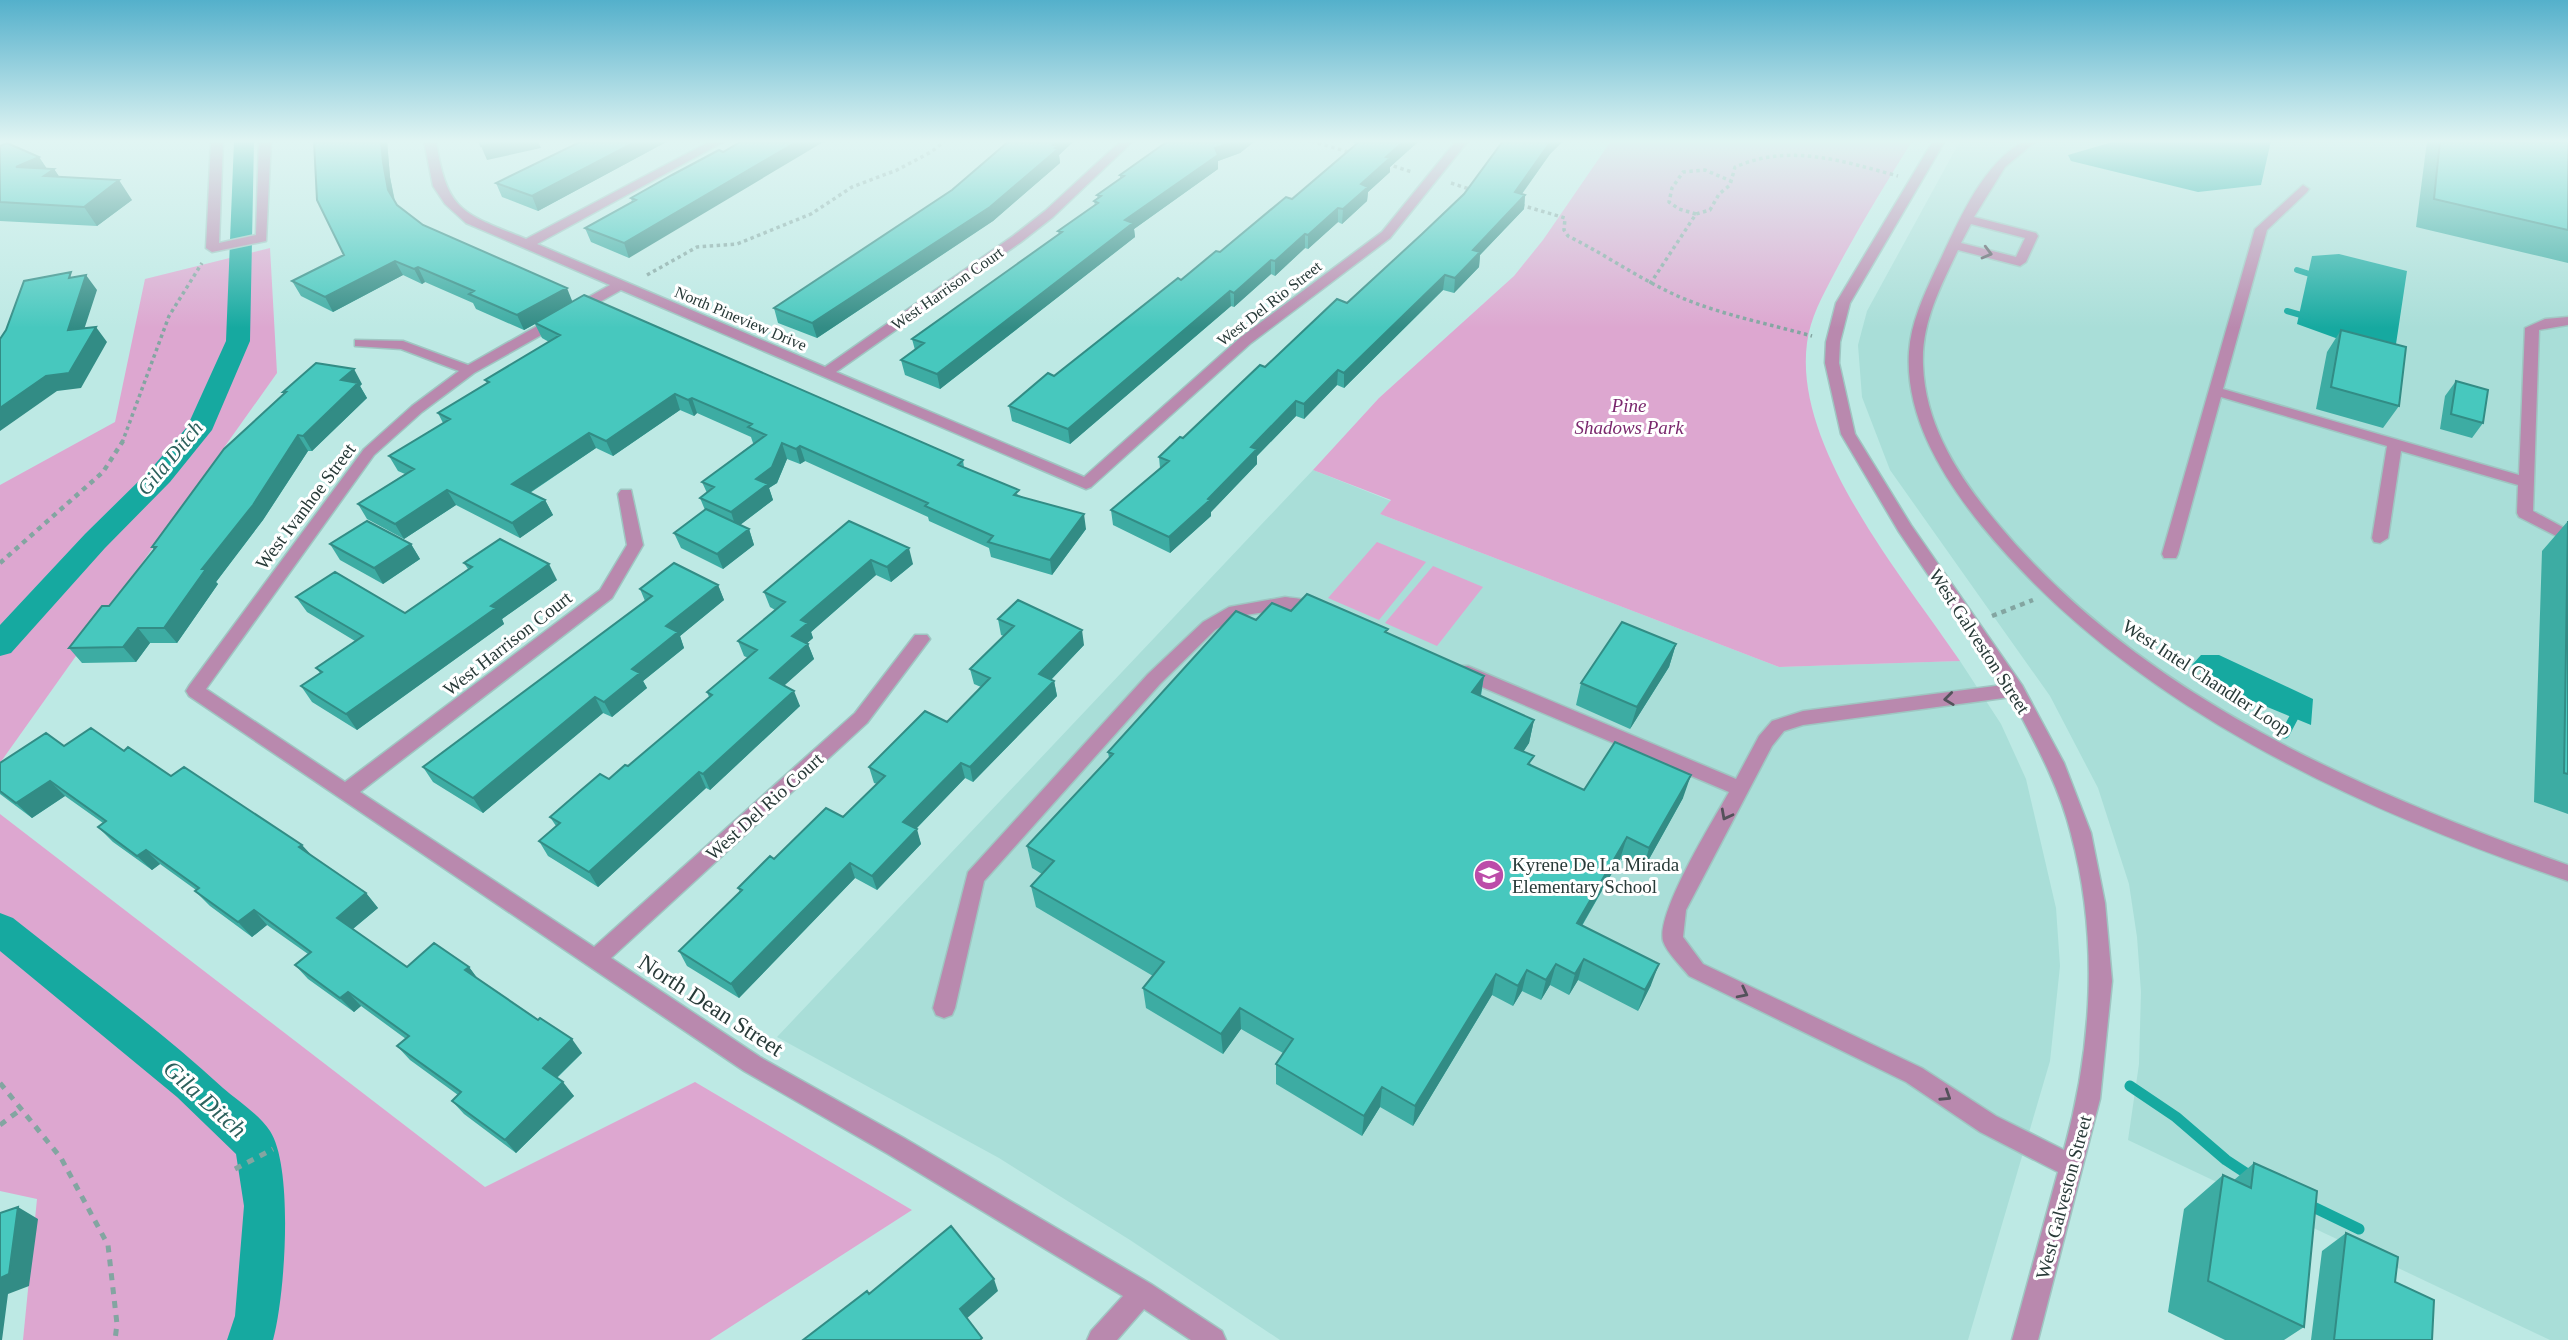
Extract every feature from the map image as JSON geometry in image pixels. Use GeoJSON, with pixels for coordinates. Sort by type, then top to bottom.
{"type":"FeatureCollection","features":[{"type":"Feature","properties":{"kind":"street"},"geometry":{"type":"LineString","coordinates":[[214,204],[212,248],[262,238],[263,204]]}},
{"type":"Feature","properties":{"kind":"street","name":"North Pineview Drive"},"geometry":{"type":"LineString","coordinates":[[449,204],[470,220],[525,245],[1086,484]]}},
{"type":"Feature","properties":{"kind":"street"},"geometry":{"type":"LineString","coordinates":[[525,245],[602,204]]}},
{"type":"Feature","properties":{"kind":"street","name":"West Harrison Court"},"geometry":{"type":"LineString","coordinates":[[825,373],[1017,239],[1060,204]]}},
{"type":"Feature","properties":{"kind":"street","name":"West Del Rio Street"},"geometry":{"type":"LineString","coordinates":[[1086,484],[1246,340],[1386,235],[1411,204]]}},
{"type":"Feature","properties":{"kind":"street","name":"West Galveston Street"},"geometry":{"type":"LineString","coordinates":[[1903,204],[1843,303],[1833,342],[1832,363],[1848,434],[1905,528],[2016,690],[2054,762],[2081,833],[2095,903],[2101,981],[2089,1099],[2025,1340]]}},
{"type":"Feature","properties":{"kind":"street","name":"West Intel Chandler Loop"},"geometry":{"type":"LineString","coordinates":[[1976,204],[1930,294],[1919,325],[1915,363],[1924,410],[1940,452],[1967,496],[1998,538],[2085,622],[2143,666],[2263,740],[2381,801],[2568,873]]}},
{"type":"Feature","properties":{"kind":"street"},"geometry":{"type":"LineString","coordinates":[[2170,554],[2261,229],[2288,204]]}},
{"type":"Feature","properties":{"kind":"street"},"geometry":{"type":"LineString","coordinates":[[1955,245],[2020,262],[2032,236],[1968,219]]}},
{"type":"Feature","properties":{"kind":"street","name":"West Ivanhoe Street"},"geometry":{"type":"LineString","coordinates":[[195,691],[369,452],[417,409],[469,370],[622,287]]}},
{"type":"Feature","properties":{"kind":"street"},"geometry":{"type":"LineString","coordinates":[[2568,321],[2550,322],[2532,328],[2525,482],[2525,513],[2568,537]]}},
{"type":"Feature","properties":{"kind":"street"},"geometry":{"type":"LineString","coordinates":[[360,343],[403,345],[469,370]]}},
{"type":"Feature","properties":{"kind":"street"},"geometry":{"type":"LineString","coordinates":[[2215,391],[2525,482]]}},
{"type":"Feature","properties":{"kind":"street"},"geometry":{"type":"LineString","coordinates":[[2380,538],[2395,444]]}},
{"type":"Feature","properties":{"kind":"street","name":"West Harrison Court"},"geometry":{"type":"LineString","coordinates":[[347,791],[606,594],[635,545],[626,494]]}},
{"type":"Feature","properties":{"kind":"street"},"geometry":{"type":"LineString","coordinates":[[944,1008],[975,878],[1184,648],[1209,626],[1235,611],[1285,603],[1303,604],[1333,615]]}},
{"type":"Feature","properties":{"kind":"street","name":"West Del Rio Court"},"geometry":{"type":"LineString","coordinates":[[594,960],[861,718],[920,639]]}},
{"type":"Feature","properties":{"kind":"street"},"geometry":{"type":"LineString","coordinates":[[1449,665],[1740,789]]}},
{"type":"Feature","properties":{"kind":"street"},"geometry":{"type":"LineString","coordinates":[[2016,690],[1803,718],[1778,726],[1765,741],[1676,910],[1674,939],[1696,970],[1914,1075],[1988,1124],[2071,1166]]}},
{"type":"Feature","properties":{"kind":"street","name":"North Dean Street"},"geometry":{"type":"LineString","coordinates":[[195,691],[751,1064],[896,1146],[1142,1293],[1213,1340]]}},
{"type":"Feature","properties":{"kind":"street"},"geometry":{"type":"LineString","coordinates":[[1100,1340],[1142,1293]]}},
{"type":"Feature","properties":{"kind":"path"},"geometry":{"type":"LineString","coordinates":[[622,287],[697,247],[737,244],[811,214],[827,204]]}},
{"type":"Feature","properties":{"kind":"path"},"geometry":{"type":"LineString","coordinates":[[1518,204],[1565,218],[1564,230],[1568,236],[1608,256],[1634,276],[1650,284],[1699,304],[1833,342]]}},
{"type":"Feature","properties":{"kind":"path"},"geometry":{"type":"LineString","coordinates":[[1671,204],[1696,214],[1710,211],[1714,204]]}},
{"type":"Feature","properties":{"kind":"path"},"geometry":{"type":"LineString","coordinates":[[1650,284],[1696,214]]}},
{"type":"Feature","properties":{"kind":"path"},"geometry":{"type":"LineString","coordinates":[[0,563],[103,472],[120,448],[169,316],[212,248]]}},
{"type":"Feature","properties":{"kind":"path"},"geometry":{"type":"LineString","coordinates":[[1972,624],[2052,592]]}},
{"type":"Feature","properties":{"kind":"path"},"geometry":{"type":"LineString","coordinates":[[0,1083],[61,1158],[107,1245],[117,1324],[115,1340]]}},
{"type":"Feature","properties":{"kind":"path"},"geometry":{"type":"LineString","coordinates":[[0,1125],[20,1110]]}},
{"type":"Feature","properties":{"kind":"path"},"geometry":{"type":"LineString","coordinates":[[235,1169],[273,1149]]}},
{"type":"Feature","properties":{"kind":"shaded area"},"geometry":{"type":"Polygon","coordinates":[[[1926,204],[2568,204],[2568,1340],[2550,1340],[2128,1140],[2139,1064],[2141,992],[2129,884],[2098,788],[2050,696],[1890,470],[1862,397],[1858,345],[1867,311],[1926,204]]]}},
{"type":"Feature","properties":{"kind":"shaded area","name":"Kyrene De La Mirada Elementary School"},"geometry":{"type":"Polygon","coordinates":[[[1313,470],[1391,501],[1380,514],[1779,667],[1960,661],[2001,724],[2026,779],[2056,908],[2060,966],[2050,1061],[1968,1340],[1280,1340],[1130,1240],[999,1158],[777,1037],[1313,470]]]}},
{"type":"Feature","properties":{"kind":"green space","name":"Pine Shadows Park"},"geometry":{"type":"Polygon","coordinates":[[[1568,204],[1874,204],[1830,282],[1811,325],[1807,343],[1807,383],[1817,425],[1834,468],[1857,510],[1883,552],[1960,661],[1779,667],[1380,514],[1391,500],[1313,470],[1379,398],[1514,276],[1568,204]]]}},
{"type":"Feature","properties":{"kind":"green space"},"geometry":{"type":"Polygon","coordinates":[[[270,248],[277,373],[0,763],[0,485],[115,422],[145,279],[270,248]]]}},
{"type":"Feature","properties":{"kind":"green space"},"geometry":{"type":"Polygon","coordinates":[[[1377,542],[1426,562],[1379,620],[1328,598],[1377,542]]]}},
{"type":"Feature","properties":{"kind":"green space"},"geometry":{"type":"Polygon","coordinates":[[[1433,566],[1483,587],[1437,646],[1385,623],[1433,566]]]}},
{"type":"Feature","properties":{"kind":"green space"},"geometry":{"type":"Polygon","coordinates":[[[0,814],[485,1187],[695,1082],[912,1210],[710,1340],[23,1340],[37,1199],[0,1191],[0,814]]]}},
{"type":"Feature","properties":{"kind":"water"},"geometry":{"type":"Polygon","coordinates":[[[2339,254],[2407,271],[2396,344],[2366,349],[2297,324],[2312,256],[2339,254]]]}},
{"type":"Feature","properties":{"kind":"water"},"geometry":{"type":"Polygon","coordinates":[[[2201,655],[2219,655],[2313,699],[2311,725],[2226,690],[2192,665],[2201,655]]]}},
{"type":"Feature","properties":{"kind":"building"},"geometry":{"type":"Polygon","coordinates":[[[26,204],[88,204],[84,207],[26,204]]]}},
{"type":"Feature","properties":{"kind":"building"},"geometry":{"type":"Polygon","coordinates":[[[319,204],[396,204],[423,225],[567,288],[517,315],[469,294],[474,291],[418,267],[414,269],[395,261],[325,297],[292,281],[344,255],[319,204]]]}},
{"type":"Feature","properties":{"kind":"building"},"geometry":{"type":"Polygon","coordinates":[[[630,204],[691,204],[624,243],[585,228],[630,204]]]}},
{"type":"Feature","properties":{"kind":"building"},"geometry":{"type":"Polygon","coordinates":[[[932,204],[994,204],[812,323],[774,308],[932,204]]]}},
{"type":"Feature","properties":{"kind":"building"},"geometry":{"type":"Polygon","coordinates":[[[1097,204],[1149,204],[1125,220],[1133,223],[937,374],[901,360],[924,343],[912,339],[1062,232],[1058,231],[1097,204]]]}},
{"type":"Feature","properties":{"kind":"building"},"geometry":{"type":"Polygon","coordinates":[[[1278,204],[1349,204],[1343,209],[1338,208],[1275,261],[1271,260],[1234,293],[1230,291],[1068,429],[1009,406],[1048,373],[1054,376],[1178,278],[1181,280],[1216,251],[1220,252],[1278,204]]]}},
{"type":"Feature","properties":{"kind":"building"},"geometry":{"type":"Polygon","coordinates":[[[1454,204],[1517,204],[1473,250],[1480,252],[1455,278],[1445,275],[1344,373],[1338,370],[1304,404],[1296,401],[1251,447],[1257,449],[1208,499],[1210,500],[1169,537],[1111,510],[1169,461],[1159,457],[1180,437],[1183,438],[1260,365],[1265,367],[1337,299],[1347,303],[1454,204]]]}},
{"type":"Feature","properties":{"kind":"building"},"geometry":{"type":"Polygon","coordinates":[[[2454,204],[2568,204],[2568,230],[2454,204]]]}},
{"type":"Feature","properties":{"kind":"building"},"geometry":{"type":"Polygon","coordinates":[[[71,272],[69,278],[86,275],[68,330],[96,327],[69,373],[46,376],[0,408],[0,339],[6,330],[24,281],[71,272]]]}},
{"type":"Feature","properties":{"kind":"building"},"geometry":{"type":"Polygon","coordinates":[[[584,295],[963,460],[958,465],[1019,490],[1014,495],[1084,514],[1050,560],[988,542],[993,536],[925,506],[928,503],[800,446],[796,449],[782,443],[772,467],[756,479],[768,484],[731,512],[700,498],[714,487],[702,482],[766,435],[748,427],[752,424],[692,398],[688,400],[675,394],[606,441],[589,433],[512,484],[545,500],[512,523],[447,490],[395,524],[358,504],[414,469],[389,456],[450,419],[438,413],[489,382],[485,380],[560,335],[535,323],[584,295]]]}},
{"type":"Feature","properties":{"kind":"building"},"geometry":{"type":"Polygon","coordinates":[[[2341,330],[2406,347],[2399,406],[2331,387],[2341,330]]]}},
{"type":"Feature","properties":{"kind":"building"},"geometry":{"type":"Polygon","coordinates":[[[316,363],[354,369],[341,380],[358,383],[303,436],[298,435],[253,505],[202,569],[206,569],[164,628],[138,628],[123,647],[69,648],[102,606],[109,606],[156,547],[152,547],[224,449],[316,363]]]}},
{"type":"Feature","properties":{"kind":"building"},"geometry":{"type":"Polygon","coordinates":[[[2456,381],[2488,390],[2483,423],[2451,414],[2456,381]]]}},
{"type":"Feature","properties":{"kind":"building"},"geometry":{"type":"Polygon","coordinates":[[[706,509],[749,529],[717,554],[674,533],[706,509]]]}},
{"type":"Feature","properties":{"kind":"building"},"geometry":{"type":"Polygon","coordinates":[[[367,521],[411,544],[374,568],[330,544],[367,521]]]}},
{"type":"Feature","properties":{"kind":"building"},"geometry":{"type":"Polygon","coordinates":[[[849,521],[909,548],[887,567],[871,560],[801,620],[808,623],[792,636],[808,644],[770,678],[794,691],[703,774],[699,772],[589,872],[539,841],[560,823],[550,817],[600,774],[609,779],[625,765],[628,766],[712,695],[707,692],[757,650],[738,641],[785,602],[764,592],[849,521]]]}},
{"type":"Feature","properties":{"kind":"building"},"geometry":{"type":"Polygon","coordinates":[[[2568,521],[2568,774],[2564,773],[2568,521]]]}},
{"type":"Feature","properties":{"kind":"building"},"geometry":{"type":"Polygon","coordinates":[[[500,539],[549,564],[491,606],[496,608],[346,714],[301,686],[322,672],[316,668],[363,636],[296,597],[335,572],[405,613],[472,567],[464,563],[500,539]]]}},
{"type":"Feature","properties":{"kind":"building"},"geometry":{"type":"Polygon","coordinates":[[[674,563],[718,585],[666,626],[678,632],[632,669],[640,673],[604,702],[595,697],[473,798],[423,767],[652,596],[640,589],[674,563]]]}},
{"type":"Feature","properties":{"kind":"building"},"geometry":{"type":"Polygon","coordinates":[[[1307,594],[1388,629],[1385,632],[1484,676],[1472,692],[1534,720],[1515,748],[1534,756],[1528,764],[1584,790],[1615,742],[1691,775],[1649,848],[1627,837],[1577,923],[1659,964],[1645,990],[1584,959],[1575,974],[1556,964],[1546,980],[1527,970],[1518,986],[1496,974],[1415,1106],[1382,1087],[1364,1116],[1276,1064],[1293,1039],[1240,1008],[1221,1034],[1143,988],[1164,962],[1031,886],[1054,861],[1027,846],[1113,754],[1108,752],[1236,611],[1256,620],[1272,603],[1291,611],[1307,594]]]}},
{"type":"Feature","properties":{"kind":"building"},"geometry":{"type":"Polygon","coordinates":[[[1018,600],[1082,630],[1039,674],[1054,681],[970,767],[961,763],[903,822],[917,829],[872,876],[850,863],[731,984],[679,951],[742,890],[738,888],[770,856],[774,859],[826,808],[843,817],[885,776],[869,767],[925,711],[947,722],[990,678],[970,669],[1014,626],[998,619],[1018,600]]]}},
{"type":"Feature","properties":{"kind":"building"},"geometry":{"type":"Polygon","coordinates":[[[1622,622],[1676,644],[1637,707],[1581,683],[1622,622]]]}},
{"type":"Feature","properties":{"kind":"building"},"geometry":{"type":"Polygon","coordinates":[[[91,728],[124,751],[128,747],[171,776],[184,767],[302,845],[299,847],[366,893],[337,918],[407,967],[434,943],[469,967],[465,970],[538,1020],[540,1018],[572,1039],[543,1068],[563,1082],[505,1140],[452,1101],[461,1092],[397,1046],[409,1036],[348,992],[340,998],[295,965],[311,952],[254,910],[238,922],[195,891],[199,888],[146,850],[137,856],[98,827],[106,821],[50,781],[16,803],[0,791],[0,763],[46,733],[64,746],[91,728]]]}},
{"type":"Feature","properties":{"kind":"building"},"geometry":{"type":"Polygon","coordinates":[[[2254,1163],[2317,1191],[2304,1327],[2208,1281],[2223,1175],[2251,1188],[2254,1163]]]}},
{"type":"Feature","properties":{"kind":"building"},"geometry":{"type":"Polygon","coordinates":[[[18,1207],[9,1274],[0,1278],[0,1213],[18,1207]]]}},
{"type":"Feature","properties":{"kind":"building"},"geometry":{"type":"Polygon","coordinates":[[[951,1226],[994,1279],[960,1309],[982,1338],[980,1340],[803,1340],[867,1291],[869,1294],[951,1226]]]}},
{"type":"Feature","properties":{"kind":"building"},"geometry":{"type":"Polygon","coordinates":[[[2346,1233],[2398,1257],[2395,1282],[2434,1300],[2432,1340],[2334,1340],[2346,1233]]]}},
{"type":"Feature","properties":{"kind":"waterway","name":"Gila Ditch"},"geometry":{"type":"LineString","coordinates":[[0,645],[95,541],[160,476],[199,430],[238,341],[242,204]]}},
{"type":"Feature","properties":{"kind":"waterway"},"geometry":{"type":"LineString","coordinates":[[2297,270],[2319,277]]}},
{"type":"Feature","properties":{"kind":"waterway"},"geometry":{"type":"LineString","coordinates":[[2287,311],[2308,317]]}},
{"type":"Feature","properties":{"kind":"waterway"},"geometry":{"type":"LineString","coordinates":[[2285,734],[2294,717]]}},
{"type":"Feature","properties":{"kind":"waterway","name":"Gila Ditch"},"geometry":{"type":"LineString","coordinates":[[0,929],[191,1084],[255,1144],[265,1206],[257,1316],[250,1340]]}},
{"type":"Feature","properties":{"kind":"waterway"},"geometry":{"type":"LineString","coordinates":[[2130,1086],[2176,1117],[2226,1160],[2252,1177]]}},
{"type":"Feature","properties":{"kind":"waterway"},"geometry":{"type":"LineString","coordinates":[[2305,1203],[2359,1229]]}},
{"type":"Feature","properties":{"kind":"place","name":"Kyrene De La Mirada Elementary School"},"geometry":{"type":"Point","coordinates":[1489,875]}}]}
